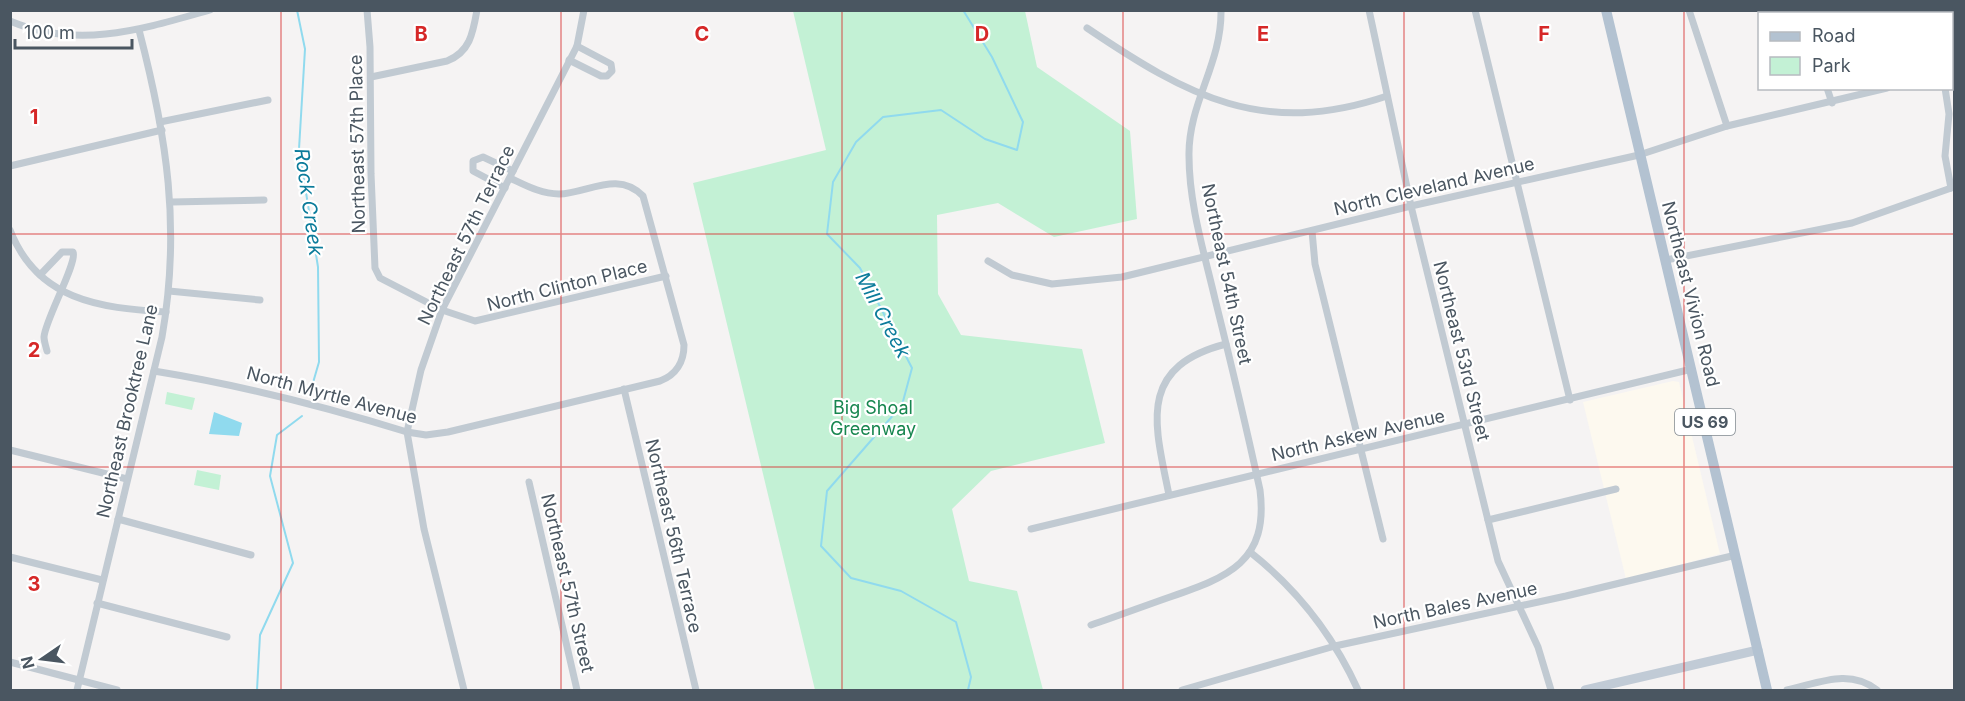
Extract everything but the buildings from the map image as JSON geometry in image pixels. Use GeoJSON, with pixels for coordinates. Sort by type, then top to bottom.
{"type":"FeatureCollection","features":[{"type":"Feature","properties":{"kind":"main road","name":"Northeast Vivion Road"},"geometry":{"type":"LineString","coordinates":[[1606,10],[1767,690]]}},
{"type":"Feature","properties":{"kind":"street"},"geometry":{"type":"LineString","coordinates":[[10,21],[40,32],[98,36],[139,30],[210,10]]}},
{"type":"Feature","properties":{"kind":"street","name":"Northeast 57th Place"},"geometry":{"type":"LineString","coordinates":[[367,10],[371,77],[371,174],[375,268],[378,276]]}},
{"type":"Feature","properties":{"kind":"street"},"geometry":{"type":"LineString","coordinates":[[371,77],[447,61],[457,56],[471,40],[477,10]]}},
{"type":"Feature","properties":{"kind":"street","name":"Northeast 57th Terrace"},"geometry":{"type":"LineString","coordinates":[[464,690],[424,529],[407,432],[421,370],[442,310],[577,46],[584,10]]}},
{"type":"Feature","properties":{"kind":"street","name":"Northeast 54th Street"},"geometry":{"type":"LineString","coordinates":[[1221,10],[1216,57],[1191,126],[1189,158],[1195,212],[1257,474],[1262,514],[1250,552]]}},
{"type":"Feature","properties":{"kind":"street","name":"Northeast 53rd Street"},"geometry":{"type":"LineString","coordinates":[[1369,10],[1412,206],[1498,561],[1538,647],[1551,690]]}},
{"type":"Feature","properties":{"kind":"street"},"geometry":{"type":"LineString","coordinates":[[1475,10],[1570,400]]}},
{"type":"Feature","properties":{"kind":"street"},"geometry":{"type":"LineString","coordinates":[[1689,10],[1727,126]]}},
{"type":"Feature","properties":{"kind":"street"},"geometry":{"type":"LineString","coordinates":[[1087,28],[1150,70],[1201,94],[1258,111],[1296,113],[1334,110],[1387,96]]}},
{"type":"Feature","properties":{"kind":"street","name":"Northeast Brooktree Lane"},"geometry":{"type":"LineString","coordinates":[[77,690],[154,371],[169,291],[172,202],[161,126],[139,30]]}},
{"type":"Feature","properties":{"kind":"street"},"geometry":{"type":"LineString","coordinates":[[569,60],[601,76],[607,76],[612,71],[611,64],[577,46]]}},
{"type":"Feature","properties":{"kind":"street"},"geometry":{"type":"LineString","coordinates":[[1828,90],[1832,103]]}},
{"type":"Feature","properties":{"kind":"street","name":"North Cleveland Avenue"},"geometry":{"type":"LineString","coordinates":[[988,261],[1025,279],[1065,284],[1122,277],[1412,206],[1640,155],[1727,126],[1880,90]]}},
{"type":"Feature","properties":{"kind":"street"},"geometry":{"type":"LineString","coordinates":[[1666,260],[1852,222],[1953,188],[1945,156],[1949,114],[1945,90]]}},
{"type":"Feature","properties":{"kind":"street"},"geometry":{"type":"LineString","coordinates":[[10,166],[268,100]]}},
{"type":"Feature","properties":{"kind":"street"},"geometry":{"type":"LineString","coordinates":[[505,188],[473,171],[474,161],[483,157],[537,190],[555,194],[612,183],[629,186],[646,200],[666,276]]}},
{"type":"Feature","properties":{"kind":"street"},"geometry":{"type":"LineString","coordinates":[[172,202],[264,200]]}},
{"type":"Feature","properties":{"kind":"street"},"geometry":{"type":"LineString","coordinates":[[10,230],[24,257],[60,292],[102,305],[166,312]]}},
{"type":"Feature","properties":{"kind":"street"},"geometry":{"type":"LineString","coordinates":[[1312,231],[1315,264],[1383,539]]}},
{"type":"Feature","properties":{"kind":"street"},"geometry":{"type":"LineString","coordinates":[[40,275],[62,252],[73,252],[74,264],[60,292],[44,337],[47,351]]}},
{"type":"Feature","properties":{"kind":"street","name":"North Clinton Place"},"geometry":{"type":"LineString","coordinates":[[378,276],[442,310],[465,319],[480,321],[666,276]]}},
{"type":"Feature","properties":{"kind":"street","name":"North Myrtle Avenue"},"geometry":{"type":"LineString","coordinates":[[154,371],[222,382],[291,398],[407,432],[426,435],[448,432],[660,381],[675,371],[683,357],[684,345],[666,276]]}},
{"type":"Feature","properties":{"kind":"street"},"geometry":{"type":"LineString","coordinates":[[169,291],[260,300]]}},
{"type":"Feature","properties":{"kind":"street"},"geometry":{"type":"LineString","coordinates":[[1169,495],[1156,421],[1162,390],[1173,372],[1185,360],[1205,349],[1226,344]]}},
{"type":"Feature","properties":{"kind":"street","name":"North Askew Avenue"},"geometry":{"type":"LineString","coordinates":[[1031,529],[1692,369]]}},
{"type":"Feature","properties":{"kind":"street","name":"Northeast 56th Terrace"},"geometry":{"type":"LineString","coordinates":[[624,389],[696,690]]}},
{"type":"Feature","properties":{"kind":"street"},"geometry":{"type":"LineString","coordinates":[[10,450],[127,478]]}},
{"type":"Feature","properties":{"kind":"street","name":"Northeast 57th Street"},"geometry":{"type":"LineString","coordinates":[[529,482],[577,690]]}},
{"type":"Feature","properties":{"kind":"street"},"geometry":{"type":"LineString","coordinates":[[1488,520],[1616,489]]}},
{"type":"Feature","properties":{"kind":"street"},"geometry":{"type":"LineString","coordinates":[[117,519],[251,555]]}},
{"type":"Feature","properties":{"kind":"street"},"geometry":{"type":"LineString","coordinates":[[1091,625],[1212,584],[1233,570],[1250,552],[1305,602],[1335,646],[1359,690]]}},
{"type":"Feature","properties":{"kind":"street","name":"North Bales Avenue"},"geometry":{"type":"LineString","coordinates":[[1182,690],[1335,646],[1519,607],[1736,555]]}},
{"type":"Feature","properties":{"kind":"street"},"geometry":{"type":"LineString","coordinates":[[10,557],[102,580]]}},
{"type":"Feature","properties":{"kind":"street"},"geometry":{"type":"LineString","coordinates":[[97,603],[227,637]]}},
{"type":"Feature","properties":{"kind":"street"},"geometry":{"type":"LineString","coordinates":[[1585,690],[1758,650]]}},
{"type":"Feature","properties":{"kind":"street"},"geometry":{"type":"LineString","coordinates":[[10,662],[117,690]]}},
{"type":"Feature","properties":{"kind":"street"},"geometry":{"type":"LineString","coordinates":[[1787,690],[1838,677],[1853,678],[1877,690]]}},
{"type":"Feature","properties":{"kind":"shaded area"},"geometry":{"type":"Polygon","coordinates":[[[1673,381],[1679,382],[1720,554],[1626,579],[1583,402],[1673,381]]]}},
{"type":"Feature","properties":{"kind":"green space","name":"Big Shoal Greenway"},"geometry":{"type":"Polygon","coordinates":[[[793,11],[1025,11],[1037,67],[1130,131],[1137,219],[1054,237],[998,203],[937,215],[938,294],[961,335],[1082,349],[1105,443],[991,471],[952,509],[969,581],[1017,591],[1043,690],[815,690],[693,183],[826,150],[793,11]]]}},
{"type":"Feature","properties":{"kind":"green space"},"geometry":{"type":"Polygon","coordinates":[[[167,392],[195,398],[192,410],[165,404],[167,392]]]}},
{"type":"Feature","properties":{"kind":"green space"},"geometry":{"type":"Polygon","coordinates":[[[197,470],[221,475],[219,490],[194,485],[197,470]]]}},
{"type":"Feature","properties":{"kind":"water"},"geometry":{"type":"Polygon","coordinates":[[[214,412],[242,423],[239,436],[209,434],[214,412]]]}},
{"type":"Feature","properties":{"kind":"waterway","name":"Rock Creek"},"geometry":{"type":"LineString","coordinates":[[297,10],[305,49],[299,149],[318,267],[319,362],[310,393]]}},
{"type":"Feature","properties":{"kind":"waterway","name":"Mill Creek"},"geometry":{"type":"LineString","coordinates":[[963,10],[992,57],[1023,122],[1017,150],[985,139],[941,110],[883,117],[856,142],[833,182],[827,234],[860,268],[912,368],[902,405],[827,491],[821,546],[851,578],[901,591],[956,622],[971,677],[968,690]]}},
{"type":"Feature","properties":{"kind":"waterway","name":"Rock Creek"},"geometry":{"type":"LineString","coordinates":[[257,690],[260,635],[293,563],[270,476],[277,435],[302,416]]}}]}
